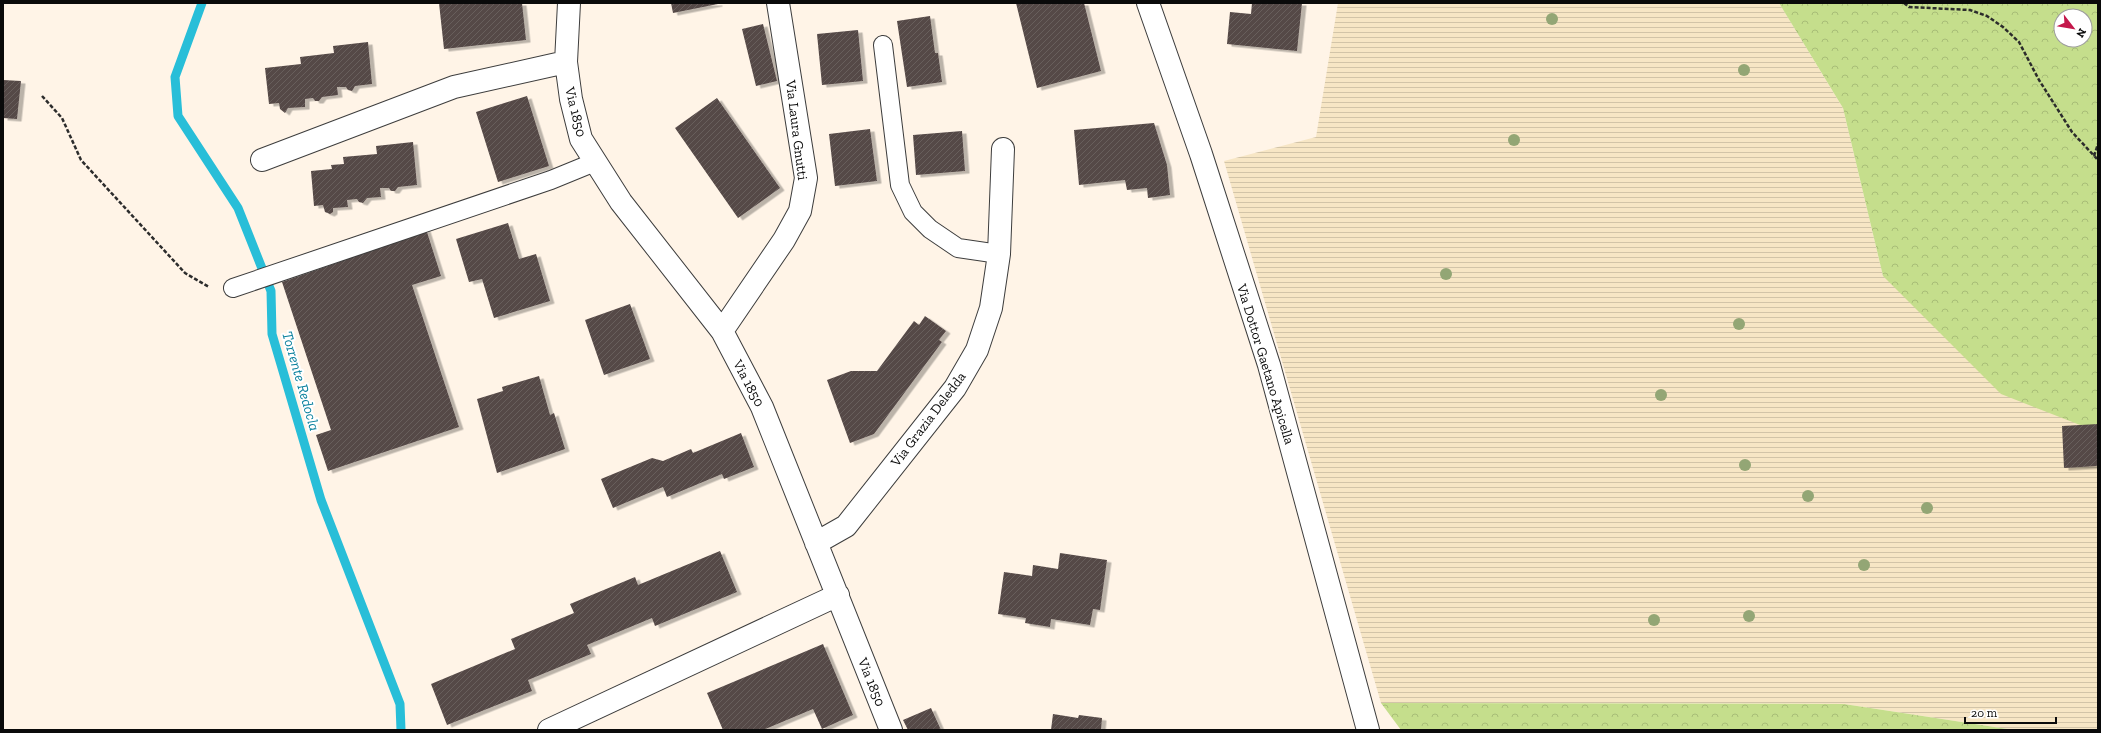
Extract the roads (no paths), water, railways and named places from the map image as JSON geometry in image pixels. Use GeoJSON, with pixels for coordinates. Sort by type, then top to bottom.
{"type":"FeatureCollection","features":[{"type":"Feature","properties":{"kind":"street","name":"Via 1850"},"geometry":{"type":"LineString","coordinates":[[568,3],[566,62],[571,99],[581,139],[621,202],[722,331],[762,407],[891,730]]}},
{"type":"Feature","properties":{"kind":"street","name":"Via Laura Gnutti"},"geometry":{"type":"LineString","coordinates":[[722,331],[784,240],[800,211],[806,178],[778,3]]}},
{"type":"Feature","properties":{"kind":"street","name":"Via Dottor Gaetano Apicella"},"geometry":{"type":"LineString","coordinates":[[1148,3],[1201,154],[1269,365],[1368,730]]}},
{"type":"Feature","properties":{"kind":"street"},"geometry":{"type":"LineString","coordinates":[[262,160],[454,87],[566,62]]}},
{"type":"Feature","properties":{"kind":"street","name":"Via Grazia Deledda"},"geometry":{"type":"LineString","coordinates":[[816,543],[846,526],[955,388],[977,350],[991,308],[999,254],[1003,148]]}},
{"type":"Feature","properties":{"kind":"street"},"geometry":{"type":"LineString","coordinates":[[548,730],[838,595]]}},
{"type":"Feature","properties":{"kind":"lane"},"geometry":{"type":"LineString","coordinates":[[883,45],[900,185],[913,212],[930,230],[958,248],[999,254]]}},
{"type":"Feature","properties":{"kind":"lane"},"geometry":{"type":"LineString","coordinates":[[233,288],[551,180],[595,162]]}},
{"type":"Feature","properties":{"kind":"waterway","name":"Torrente Redocla"},"geometry":{"type":"LineString","coordinates":[[202,3],[175,77],[178,116],[238,208],[271,291],[272,334],[321,500],[400,704],[401,730]]}}]}
